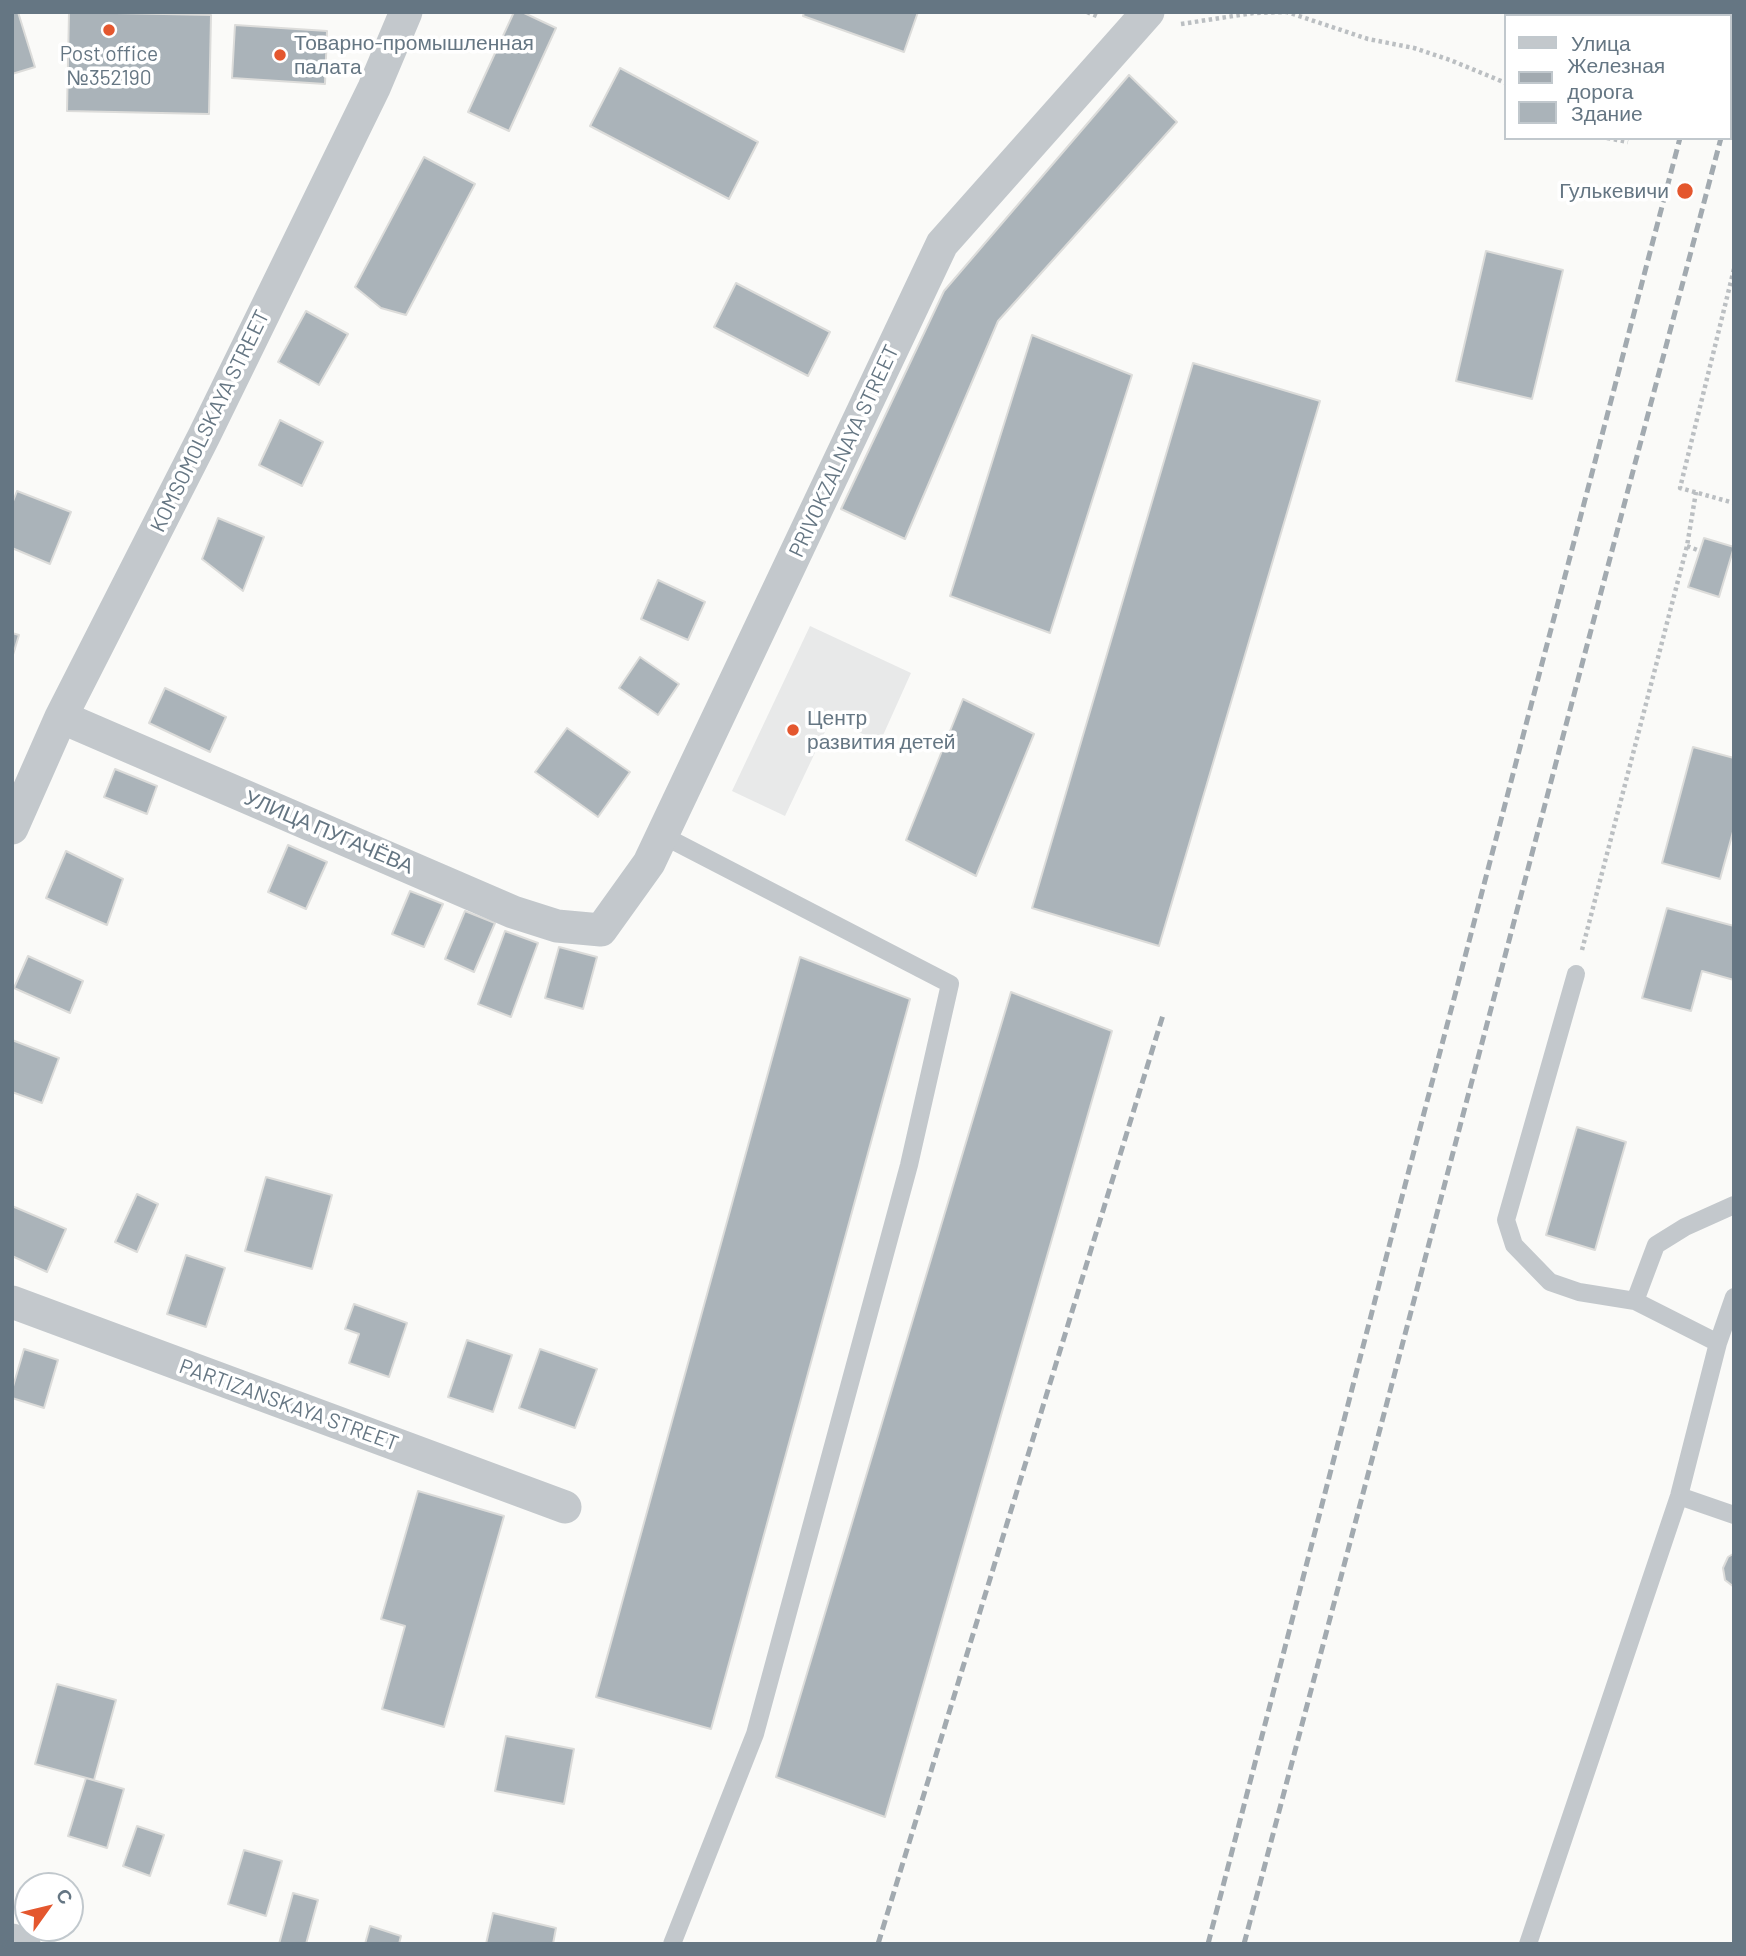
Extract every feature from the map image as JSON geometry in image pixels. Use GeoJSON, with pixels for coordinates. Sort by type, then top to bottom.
{"type":"FeatureCollection","features":[{"type":"Feature","properties":{"kind":"street","name":"KOMSOMOLSKAYA STREET"},"geometry":{"type":"LineString","coordinates":[[12,828],[61,717],[204,436],[362,113],[406,12]]}},
{"type":"Feature","properties":{"kind":"street","name":"PRIVOKZALNAYA STREET"},"geometry":{"type":"LineString","coordinates":[[601,930],[649,863],[942,244],[1140,21]]}},
{"type":"Feature","properties":{"kind":"street","name":"УЛИЦА ПУГАЧЁВА"},"geometry":{"type":"LineString","coordinates":[[61,717],[513,912],[557,926],[601,930]]}},
{"type":"Feature","properties":{"kind":"street","name":"PARTIZANSKAYA STREET"},"geometry":{"type":"LineString","coordinates":[[12,1301],[565,1507]]}},
{"type":"Feature","properties":{"kind":"street"},"geometry":{"type":"LineString","coordinates":[[12,1940],[24,1944]]}},
{"type":"Feature","properties":{"kind":"lane"},"geometry":{"type":"LineString","coordinates":[[662,835],[950,984],[909,1165],[755,1734],[672,1944]]}},
{"type":"Feature","properties":{"kind":"lane"},"geometry":{"type":"LineString","coordinates":[[1576,974],[1506,1220],[1514,1245],[1550,1282],[1579,1292],[1635,1301],[1718,1343]]}},
{"type":"Feature","properties":{"kind":"lane"},"geometry":{"type":"LineString","coordinates":[[1635,1301],[1656,1245],[1685,1227],[1734,1205]]}},
{"type":"Feature","properties":{"kind":"lane"},"geometry":{"type":"LineString","coordinates":[[1528,1944],[1679,1496],[1718,1343],[1734,1297]]}},
{"type":"Feature","properties":{"kind":"lane"},"geometry":{"type":"LineString","coordinates":[[1679,1496],[1734,1515]]}},
{"type":"Feature","properties":{"kind":"path"},"geometry":{"type":"LineString","coordinates":[[1140,21],[1146,33],[1200,20],[1253,13],[1287,12],[1368,39],[1414,48],[1504,82]]}},
{"type":"Feature","properties":{"kind":"path"},"geometry":{"type":"LineString","coordinates":[[1618,140],[1628,142]]}},
{"type":"Feature","properties":{"kind":"path"},"geometry":{"type":"LineString","coordinates":[[1734,269],[1680,488],[1734,503]]}},
{"type":"Feature","properties":{"kind":"path"},"geometry":{"type":"LineString","coordinates":[[1576,974],[1687,546],[1696,492]]}},
{"type":"Feature","properties":{"kind":"path"},"geometry":{"type":"LineString","coordinates":[[1687,546],[1700,551]]}},
{"type":"Feature","properties":{"kind":"shaded area","name":"Центр развития детей"},"geometry":{"type":"Polygon","coordinates":[[[810,626],[911,673],[880,742],[831,719],[785,816],[732,791],[810,626]]]}},
{"type":"Feature","properties":{"kind":"building"},"geometry":{"type":"Polygon","coordinates":[[[12,12],[18,12],[35,67],[12,74],[12,12]]]}},
{"type":"Feature","properties":{"kind":"building"},"geometry":{"type":"Polygon","coordinates":[[[69,12],[211,15],[209,114],[67,111],[69,12]]]}},
{"type":"Feature","properties":{"kind":"building"},"geometry":{"type":"Polygon","coordinates":[[[514,12],[522,12],[556,28],[509,131],[468,112],[514,12]]]}},
{"type":"Feature","properties":{"kind":"building"},"geometry":{"type":"Polygon","coordinates":[[[804,12],[918,12],[904,52],[803,16],[804,12]]]}},
{"type":"Feature","properties":{"kind":"building","name":"Товарно-промышленная палата"},"geometry":{"type":"Polygon","coordinates":[[[235,25],[327,31],[325,84],[232,78],[235,25]]]}},
{"type":"Feature","properties":{"kind":"building"},"geometry":{"type":"Polygon","coordinates":[[[620,68],[758,142],[729,199],[590,126],[620,68]]]}},
{"type":"Feature","properties":{"kind":"building"},"geometry":{"type":"Polygon","coordinates":[[[1129,75],[1177,122],[998,321],[905,539],[841,509],[944,291],[1129,75]]]}},
{"type":"Feature","properties":{"kind":"building"},"geometry":{"type":"Polygon","coordinates":[[[424,157],[475,184],[406,315],[381,308],[355,287],[424,157]]]}},
{"type":"Feature","properties":{"kind":"building"},"geometry":{"type":"Polygon","coordinates":[[[1486,251],[1563,270],[1532,399],[1456,381],[1486,251]]]}},
{"type":"Feature","properties":{"kind":"building"},"geometry":{"type":"Polygon","coordinates":[[[736,283],[830,332],[808,376],[714,327],[736,283]]]}},
{"type":"Feature","properties":{"kind":"building"},"geometry":{"type":"Polygon","coordinates":[[[306,311],[348,334],[319,385],[278,362],[306,311]]]}},
{"type":"Feature","properties":{"kind":"building"},"geometry":{"type":"Polygon","coordinates":[[[1032,335],[1132,375],[1050,633],[950,596],[1032,335]]]}},
{"type":"Feature","properties":{"kind":"building"},"geometry":{"type":"Polygon","coordinates":[[[1193,363],[1320,401],[1159,946],[1032,908],[1193,363]]]}},
{"type":"Feature","properties":{"kind":"building"},"geometry":{"type":"Polygon","coordinates":[[[280,420],[323,442],[302,486],[259,465],[280,420]]]}},
{"type":"Feature","properties":{"kind":"building"},"geometry":{"type":"Polygon","coordinates":[[[17,491],[71,512],[50,564],[12,548],[12,504],[17,491]]]}},
{"type":"Feature","properties":{"kind":"building"},"geometry":{"type":"Polygon","coordinates":[[[218,518],[264,537],[243,591],[202,559],[218,518]]]}},
{"type":"Feature","properties":{"kind":"building"},"geometry":{"type":"Polygon","coordinates":[[[1704,538],[1734,547],[1719,597],[1688,587],[1704,538]]]}},
{"type":"Feature","properties":{"kind":"building"},"geometry":{"type":"Polygon","coordinates":[[[658,580],[705,602],[688,640],[641,619],[658,580]]]}},
{"type":"Feature","properties":{"kind":"building"},"geometry":{"type":"Polygon","coordinates":[[[12,633],[19,635],[12,658],[12,633]]]}},
{"type":"Feature","properties":{"kind":"building"},"geometry":{"type":"Polygon","coordinates":[[[640,657],[679,684],[658,715],[619,688],[640,657]]]}},
{"type":"Feature","properties":{"kind":"building"},"geometry":{"type":"Polygon","coordinates":[[[165,688],[226,717],[210,752],[149,723],[165,688]]]}},
{"type":"Feature","properties":{"kind":"building"},"geometry":{"type":"Polygon","coordinates":[[[963,699],[1034,734],[976,876],[906,840],[963,699]]]}},
{"type":"Feature","properties":{"kind":"building"},"geometry":{"type":"Polygon","coordinates":[[[567,728],[630,772],[598,817],[535,772],[567,728]]]}},
{"type":"Feature","properties":{"kind":"building"},"geometry":{"type":"Polygon","coordinates":[[[1693,747],[1734,758],[1734,828],[1720,879],[1662,863],[1693,747]]]}},
{"type":"Feature","properties":{"kind":"building"},"geometry":{"type":"Polygon","coordinates":[[[115,769],[157,786],[147,814],[104,797],[115,769]]]}},
{"type":"Feature","properties":{"kind":"building"},"geometry":{"type":"Polygon","coordinates":[[[288,845],[327,862],[306,909],[268,892],[288,845]]]}},
{"type":"Feature","properties":{"kind":"building"},"geometry":{"type":"Polygon","coordinates":[[[66,851],[123,879],[107,925],[46,898],[66,851]]]}},
{"type":"Feature","properties":{"kind":"building"},"geometry":{"type":"Polygon","coordinates":[[[410,891],[443,904],[424,947],[392,934],[410,891]]]}},
{"type":"Feature","properties":{"kind":"building"},"geometry":{"type":"Polygon","coordinates":[[[1667,908],[1734,926],[1734,980],[1702,971],[1691,1011],[1642,998],[1667,908]]]}},
{"type":"Feature","properties":{"kind":"building"},"geometry":{"type":"Polygon","coordinates":[[[465,911],[495,923],[474,972],[445,959],[465,911]]]}},
{"type":"Feature","properties":{"kind":"building"},"geometry":{"type":"Polygon","coordinates":[[[505,931],[538,943],[511,1017],[478,1004],[505,931]]]}},
{"type":"Feature","properties":{"kind":"building"},"geometry":{"type":"Polygon","coordinates":[[[559,947],[597,957],[583,1009],[545,998],[559,947]]]}},
{"type":"Feature","properties":{"kind":"building"},"geometry":{"type":"Polygon","coordinates":[[[28,956],[83,981],[70,1013],[14,988],[28,956]]]}},
{"type":"Feature","properties":{"kind":"building"},"geometry":{"type":"Polygon","coordinates":[[[800,957],[910,999],[711,1729],[596,1697],[800,957]]]}},
{"type":"Feature","properties":{"kind":"building"},"geometry":{"type":"Polygon","coordinates":[[[1011,992],[1112,1031],[885,1817],[776,1777],[1011,992]]]}},
{"type":"Feature","properties":{"kind":"building"},"geometry":{"type":"Polygon","coordinates":[[[12,1040],[59,1058],[42,1103],[12,1092],[12,1040]]]}},
{"type":"Feature","properties":{"kind":"building"},"geometry":{"type":"Polygon","coordinates":[[[1577,1127],[1626,1142],[1595,1250],[1546,1235],[1577,1127]]]}},
{"type":"Feature","properties":{"kind":"building"},"geometry":{"type":"Polygon","coordinates":[[[266,1177],[332,1195],[312,1269],[245,1251],[266,1177]]]}},
{"type":"Feature","properties":{"kind":"building"},"geometry":{"type":"Polygon","coordinates":[[[137,1194],[158,1204],[137,1252],[115,1242],[137,1194]]]}},
{"type":"Feature","properties":{"kind":"building"},"geometry":{"type":"Polygon","coordinates":[[[12,1206],[66,1229],[47,1272],[12,1256],[12,1206]]]}},
{"type":"Feature","properties":{"kind":"building"},"geometry":{"type":"Polygon","coordinates":[[[186,1255],[225,1268],[206,1327],[167,1314],[186,1255]]]}},
{"type":"Feature","properties":{"kind":"building"},"geometry":{"type":"Polygon","coordinates":[[[354,1304],[407,1323],[389,1377],[349,1363],[359,1334],[345,1329],[354,1304]]]}},
{"type":"Feature","properties":{"kind":"building"},"geometry":{"type":"Polygon","coordinates":[[[467,1340],[512,1355],[493,1412],[448,1397],[467,1340]]]}},
{"type":"Feature","properties":{"kind":"building"},"geometry":{"type":"Polygon","coordinates":[[[24,1349],[58,1360],[44,1408],[12,1398],[24,1349]]]}},
{"type":"Feature","properties":{"kind":"building"},"geometry":{"type":"Polygon","coordinates":[[[540,1349],[597,1369],[575,1428],[519,1408],[540,1349]]]}},
{"type":"Feature","properties":{"kind":"building"},"geometry":{"type":"Polygon","coordinates":[[[418,1491],[504,1516],[444,1727],[382,1709],[405,1626],[381,1619],[418,1491]]]}},
{"type":"Feature","properties":{"kind":"building"},"geometry":{"type":"Polygon","coordinates":[[[1734,1554],[1734,1587],[1725,1580],[1723,1568],[1728,1557],[1734,1554]]]}},
{"type":"Feature","properties":{"kind":"building"},"geometry":{"type":"Polygon","coordinates":[[[57,1684],[116,1700],[94,1780],[35,1764],[57,1684]]]}},
{"type":"Feature","properties":{"kind":"building"},"geometry":{"type":"Polygon","coordinates":[[[506,1736],[574,1749],[564,1804],[495,1791],[506,1736]]]}},
{"type":"Feature","properties":{"kind":"building"},"geometry":{"type":"Polygon","coordinates":[[[86,1778],[124,1789],[107,1848],[68,1836],[86,1778]]]}},
{"type":"Feature","properties":{"kind":"building"},"geometry":{"type":"Polygon","coordinates":[[[137,1826],[164,1835],[150,1876],[123,1866],[137,1826]]]}},
{"type":"Feature","properties":{"kind":"building"},"geometry":{"type":"Polygon","coordinates":[[[244,1850],[282,1861],[266,1916],[228,1904],[244,1850]]]}},
{"type":"Feature","properties":{"kind":"building"},"geometry":{"type":"Polygon","coordinates":[[[293,1893],[318,1900],[306,1944],[279,1944],[293,1893]]]}},
{"type":"Feature","properties":{"kind":"building"},"geometry":{"type":"Polygon","coordinates":[[[493,1913],[556,1928],[553,1944],[486,1944],[493,1913]]]}},
{"type":"Feature","properties":{"kind":"building"},"geometry":{"type":"Polygon","coordinates":[[[370,1926],[401,1936],[399,1944],[365,1944],[370,1926]]]}},
{"type":"Feature","properties":{"kind":"railway"},"geometry":{"type":"LineString","coordinates":[[1732,100],[1734,94]]}},
{"type":"Feature","properties":{"kind":"railway"},"geometry":{"type":"LineString","coordinates":[[1208,1944],[1679,140]]}},
{"type":"Feature","properties":{"kind":"railway"},"geometry":{"type":"LineString","coordinates":[[1244,1944],[1720,140]]}},
{"type":"Feature","properties":{"kind":"railway"},"geometry":{"type":"LineString","coordinates":[[878,1944],[1163,1015]]}},
{"type":"Feature","properties":{"kind":"place","name":"Post office №352190"},"geometry":{"type":"Point","coordinates":[109,30]}},
{"type":"Feature","properties":{"kind":"place","name":"Товарно-промышленная палата"},"geometry":{"type":"Point","coordinates":[280,55]}},
{"type":"Feature","properties":{"kind":"place","name":"Гулькевичи"},"geometry":{"type":"Point","coordinates":[1685,191]}},
{"type":"Feature","properties":{"kind":"place","name":"Центр развития детей"},"geometry":{"type":"Point","coordinates":[793,730]}}]}
